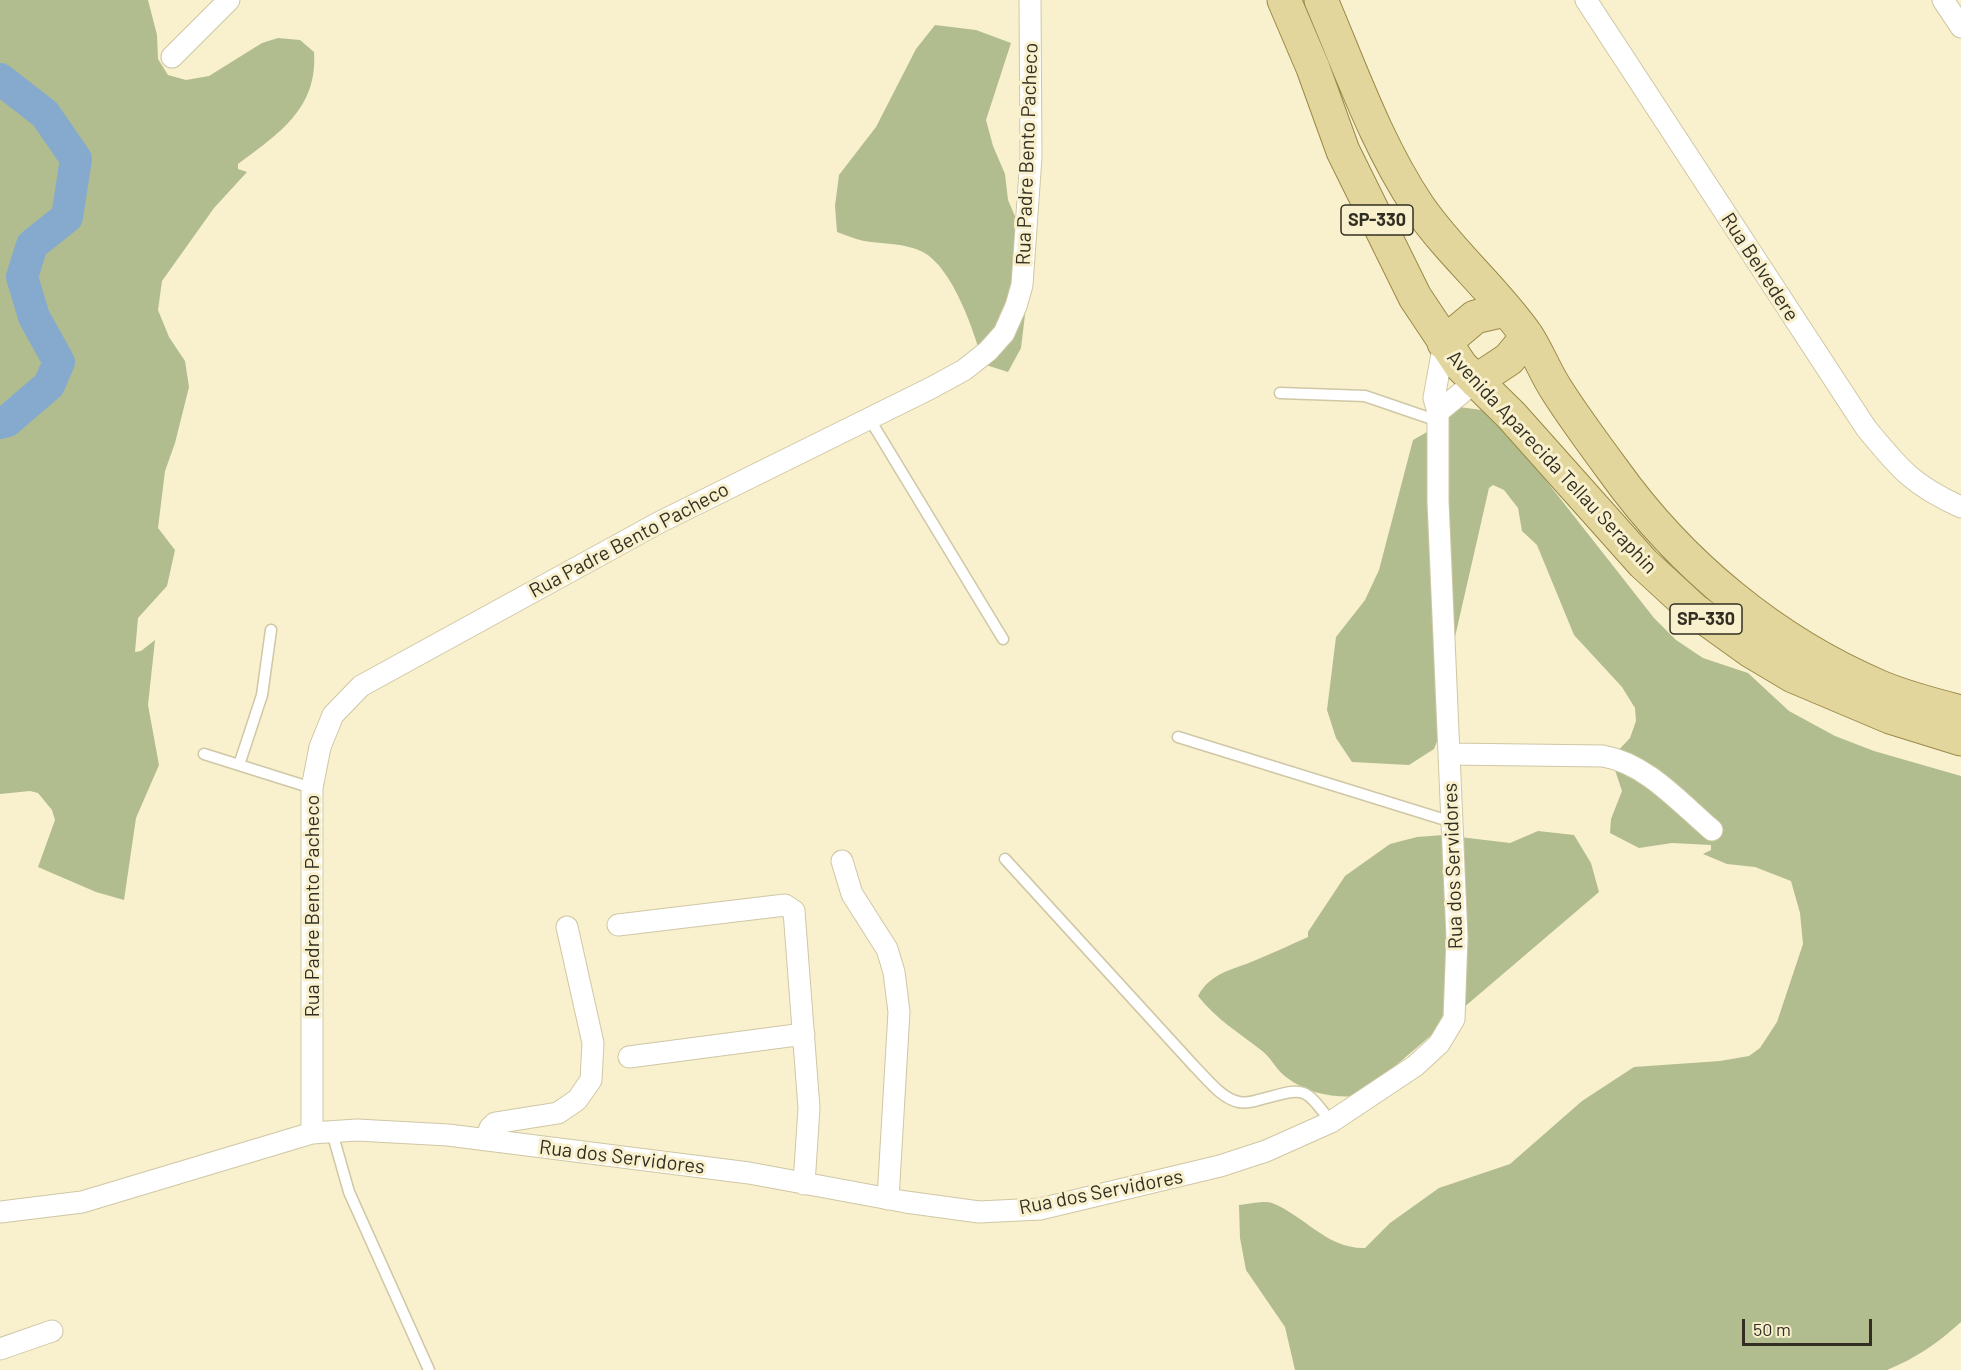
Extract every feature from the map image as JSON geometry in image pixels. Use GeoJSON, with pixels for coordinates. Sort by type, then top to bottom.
{"type":"FeatureCollection","features":[{"type":"Feature","properties":{"kind":"main road","name":"Avenida Aparecida Tellau Seraphin"},"geometry":{"type":"LineString","coordinates":[[1284,0],[1313,68],[1343,152],[1415,297],[1444,343],[1476,381],[1511,415],[1643,563],[1694,610],[1751,651],[1793,676],[1890,717],[1961,739]]}},
{"type":"Feature","properties":{"kind":"main road","name":"Avenida Aparecida Tellau Seraphin"},"geometry":{"type":"LineString","coordinates":[[1321,0],[1387,158],[1420,209],[1527,337],[1555,388],[1614,472],[1658,527],[1700,570],[1772,626],[1847,671],[1882,688],[1961,712]]}},
{"type":"Feature","properties":{"kind":"main road"},"geometry":{"type":"LineString","coordinates":[[1444,343],[1475,317],[1505,310]]}},
{"type":"Feature","properties":{"kind":"main road"},"geometry":{"type":"LineString","coordinates":[[1476,381],[1509,359],[1527,337]]}},
{"type":"Feature","properties":{"kind":"street"},"geometry":{"type":"LineString","coordinates":[[172,57],[229,0]]}},
{"type":"Feature","properties":{"kind":"street","name":"Rua Padre Bento Pacheco"},"geometry":{"type":"LineString","coordinates":[[322,1132],[312,788],[320,747],[333,715],[362,686],[660,522],[964,370],[988,351],[1004,333],[1022,285],[1031,157],[1030,0]]}},
{"type":"Feature","properties":{"kind":"street","name":"Rua Belvedere"},"geometry":{"type":"LineString","coordinates":[[1586,0],[1866,428],[1903,474],[1935,495],[1961,507]]}},
{"type":"Feature","properties":{"kind":"street"},"geometry":{"type":"LineString","coordinates":[[1943,0],[1961,27]]}},
{"type":"Feature","properties":{"kind":"street","name":"Rua dos Servidores"},"geometry":{"type":"LineString","coordinates":[[0,1212],[82,1202],[322,1132],[391,1131],[486,1140],[749,1173],[888,1199],[979,1212],[1040,1209],[1220,1166],[1266,1151],[1331,1122],[1414,1066],[1439,1044],[1454,1019],[1457,938],[1438,501],[1438,416],[1434,398],[1444,343]]}},
{"type":"Feature","properties":{"kind":"street"},"geometry":{"type":"LineString","coordinates":[[1438,416],[1476,381]]}},
{"type":"Feature","properties":{"kind":"street"},"geometry":{"type":"LineString","coordinates":[[1449,753],[1603,756],[1622,759],[1641,770],[1712,830]]}},
{"type":"Feature","properties":{"kind":"street"},"geometry":{"type":"LineString","coordinates":[[842,861],[852,894],[887,949],[894,972],[899,1012],[888,1199]]}},
{"type":"Feature","properties":{"kind":"street"},"geometry":{"type":"LineString","coordinates":[[618,925],[785,905],[794,911],[809,1108],[804,1184]]}},
{"type":"Feature","properties":{"kind":"street"},"geometry":{"type":"LineString","coordinates":[[486,1140],[490,1128],[495,1124],[558,1113],[577,1100],[591,1080],[593,1043],[567,927]]}},
{"type":"Feature","properties":{"kind":"street"},"geometry":{"type":"LineString","coordinates":[[629,1057],[804,1034]]}},
{"type":"Feature","properties":{"kind":"street"},"geometry":{"type":"LineString","coordinates":[[0,1349],[52,1331]]}},
{"type":"Feature","properties":{"kind":"lane"},"geometry":{"type":"LineString","coordinates":[[1280,393],[1365,396],[1438,416]]}},
{"type":"Feature","properties":{"kind":"lane"},"geometry":{"type":"LineString","coordinates":[[869,418],[1003,639]]}},
{"type":"Feature","properties":{"kind":"lane"},"geometry":{"type":"LineString","coordinates":[[239,765],[262,695],[271,630]]}},
{"type":"Feature","properties":{"kind":"lane"},"geometry":{"type":"LineString","coordinates":[[1178,737],[1452,822]]}},
{"type":"Feature","properties":{"kind":"lane"},"geometry":{"type":"LineString","coordinates":[[204,754],[312,788]]}},
{"type":"Feature","properties":{"kind":"lane"},"geometry":{"type":"LineString","coordinates":[[1005,859],[1195,1067],[1225,1096],[1238,1102],[1248,1102],[1292,1090],[1306,1093],[1331,1122]]}},
{"type":"Feature","properties":{"kind":"lane"},"geometry":{"type":"LineString","coordinates":[[322,1132],[429,1370]]}},
{"type":"Feature","properties":{"kind":"green space"},"geometry":{"type":"Polygon","coordinates":[[[0,0],[148,0],[157,35],[158,59],[168,75],[186,80],[209,76],[262,43],[278,38],[300,40],[314,52],[314,72],[302,105],[281,130],[238,164],[238,169],[247,172],[214,208],[162,281],[158,310],[169,337],[185,361],[189,387],[175,443],[165,471],[158,528],[175,550],[167,586],[138,618],[135,652],[141,651],[155,640],[148,705],[159,765],[136,818],[124,900],[96,892],[38,867],[55,820],[52,810],[38,793],[30,791],[0,794],[0,0]]]}},
{"type":"Feature","properties":{"kind":"green space"},"geometry":{"type":"Polygon","coordinates":[[[935,25],[976,30],[1011,43],[986,120],[993,146],[1005,174],[1008,200],[1020,228],[1029,281],[1021,348],[1008,372],[983,364],[961,302],[944,272],[934,260],[923,252],[909,247],[864,241],[837,232],[835,206],[839,175],[876,127],[916,49],[935,25]]]}},
{"type":"Feature","properties":{"kind":"green space"},"geometry":{"type":"Polygon","coordinates":[[[1459,407],[1482,410],[1508,432],[1654,618],[1676,640],[1703,658],[1748,673],[1789,711],[1835,736],[1874,751],[1961,776],[1961,1322],[1926,1349],[1887,1370],[1295,1370],[1285,1327],[1246,1270],[1240,1238],[1239,1205],[1272,1203],[1328,1238],[1351,1247],[1365,1248],[1390,1223],[1439,1188],[1510,1164],[1582,1101],[1634,1067],[1720,1061],[1749,1056],[1760,1048],[1777,1022],[1803,944],[1800,913],[1791,881],[1755,867],[1727,864],[1703,854],[1711,850],[1711,845],[1672,843],[1639,848],[1610,833],[1611,819],[1622,791],[1611,758],[1630,738],[1636,721],[1635,708],[1622,687],[1574,635],[1537,545],[1522,531],[1518,508],[1504,490],[1493,485],[1489,488],[1455,637],[1444,724],[1434,749],[1409,765],[1352,762],[1336,738],[1327,710],[1336,637],[1365,600],[1379,570],[1413,440],[1434,428],[1459,407]]]}},
{"type":"Feature","properties":{"kind":"green space"},"geometry":{"type":"Polygon","coordinates":[[[1538,831],[1574,835],[1591,863],[1599,892],[1360,1096],[1321,1094],[1294,1083],[1282,1074],[1265,1053],[1220,1018],[1198,996],[1209,982],[1223,973],[1308,937],[1308,932],[1345,876],[1390,844],[1417,837],[1443,835],[1510,843],[1538,831]]]}},
{"type":"Feature","properties":{"kind":"waterway"},"geometry":{"type":"LineString","coordinates":[[0,79],[45,114],[76,159],[67,217],[32,245],[22,277],[34,317],[59,362],[49,385],[7,421],[0,423]]}}]}
